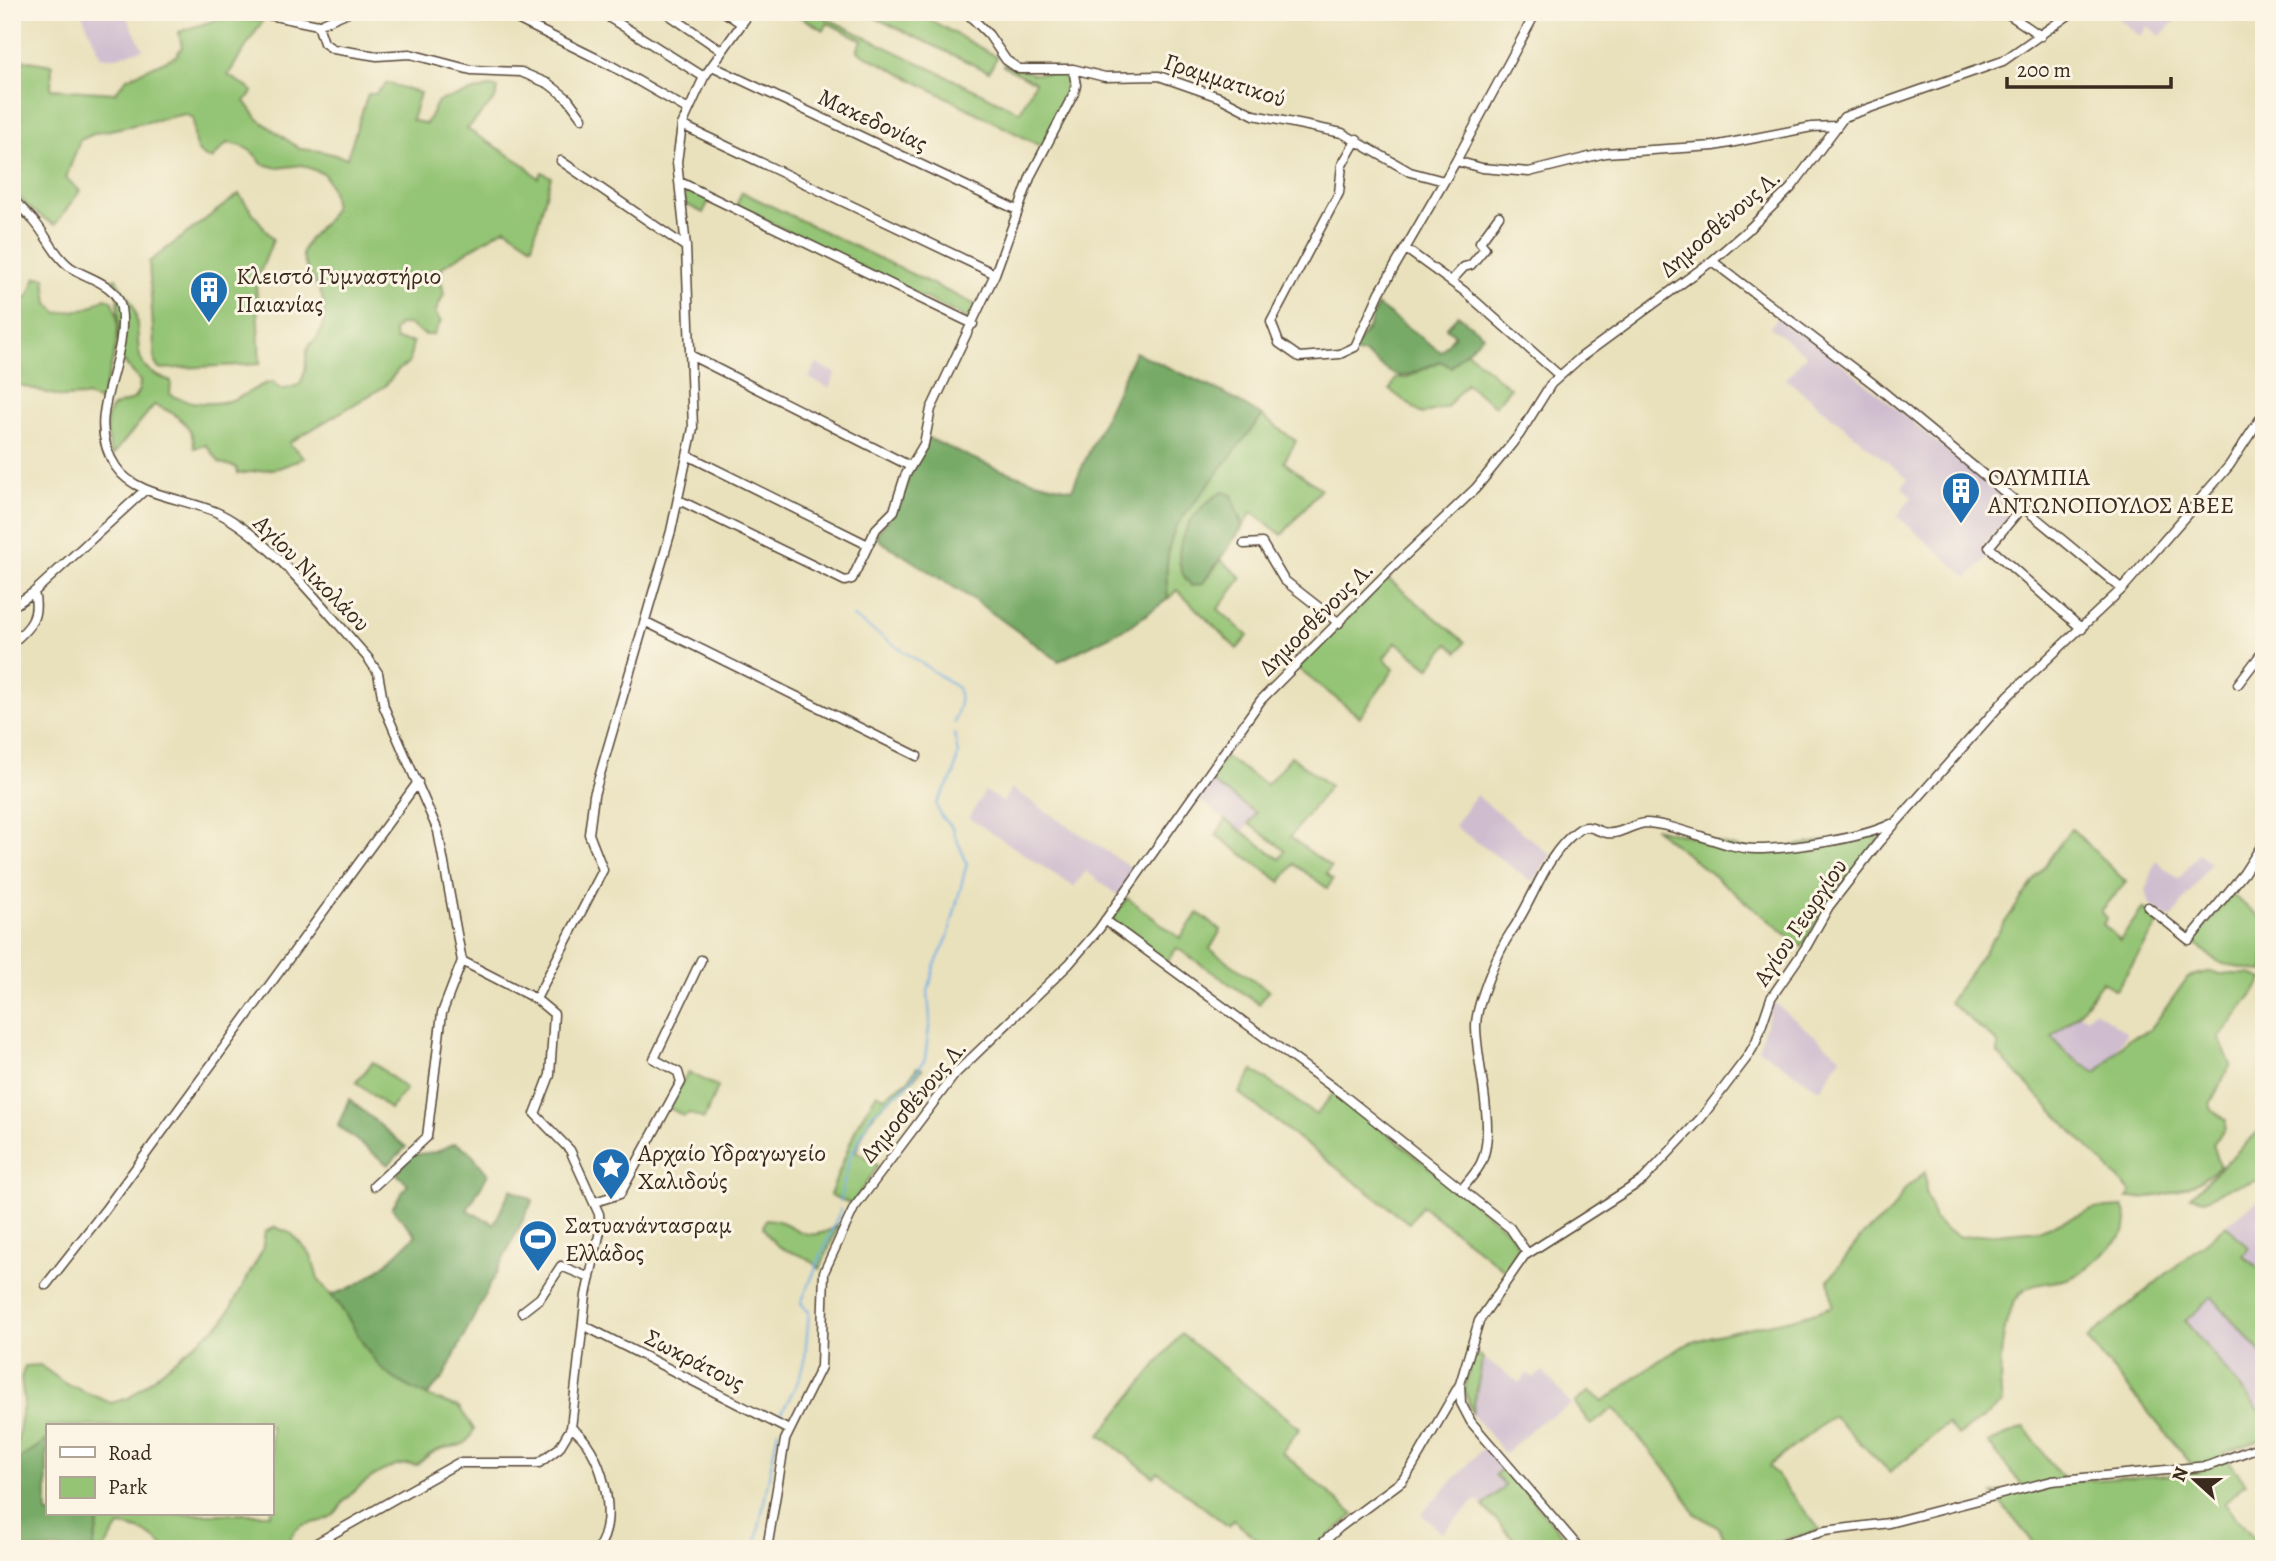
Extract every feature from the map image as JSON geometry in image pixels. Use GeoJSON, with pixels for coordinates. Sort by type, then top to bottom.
{"type":"FeatureCollection","features":[{"type":"Feature","properties":{"kind":"street"},"geometry":{"type":"LineString","coordinates":[[255,12],[318,25],[348,12]]}},
{"type":"Feature","properties":{"kind":"street"},"geometry":{"type":"LineString","coordinates":[[503,12],[611,66],[687,109]]}},
{"type":"Feature","properties":{"kind":"street"},"geometry":{"type":"LineString","coordinates":[[602,12],[612,15],[704,77]]}},
{"type":"Feature","properties":{"kind":"street"},"geometry":{"type":"LineString","coordinates":[[665,12],[722,51]]}},
{"type":"Feature","properties":{"kind":"street"},"geometry":{"type":"LineString","coordinates":[[724,12],[742,24]]}},
{"type":"Feature","properties":{"kind":"street"},"geometry":{"type":"LineString","coordinates":[[536,999],[603,870],[590,842],[593,804],[612,726],[646,622],[689,456],[694,408],[686,247],[677,162],[682,125],[687,109],[704,77],[750,12]]}},
{"type":"Feature","properties":{"kind":"street","name":"Γραμματικού"},"geometry":{"type":"LineString","coordinates":[[965,12],[977,22],[1011,65],[1032,71],[1073,69],[1105,77],[1159,76],[1219,97],[1254,115],[1306,123],[1357,139],[1410,172],[1444,181]]}},
{"type":"Feature","properties":{"kind":"street"},"geometry":{"type":"LineString","coordinates":[[1357,139],[1342,165],[1339,193],[1273,314],[1272,328],[1279,344],[1299,357],[1340,354],[1355,347],[1380,292],[1456,161],[1536,12]]}},
{"type":"Feature","properties":{"kind":"street"},"geometry":{"type":"LineString","coordinates":[[2005,12],[2041,36]]}},
{"type":"Feature","properties":{"kind":"street","name":"Δημοσθένους Λ."},"geometry":{"type":"LineString","coordinates":[[767,1549],[778,1468],[789,1430],[814,1386],[821,1367],[824,1272],[854,1208],[955,1074],[1069,964],[1105,920],[1261,700],[1476,488],[1560,376],[1580,358],[1712,261],[1791,188],[1835,126],[1854,112],[2003,61],[2073,12]]}},
{"type":"Feature","properties":{"kind":"street"},"geometry":{"type":"LineString","coordinates":[[318,25],[324,43],[333,49],[377,56],[410,54],[471,70],[521,72],[549,84],[568,99],[582,118]]}},
{"type":"Feature","properties":{"kind":"street","name":"Μακεδονίας"},"geometry":{"type":"LineString","coordinates":[[712,66],[1017,210]]}},
{"type":"Feature","properties":{"kind":"street"},"geometry":{"type":"LineString","coordinates":[[679,500],[849,582],[876,529],[894,511],[900,486],[924,444],[934,401],[995,274],[1036,164],[1074,93],[1076,85],[1073,69]]}},
{"type":"Feature","properties":{"kind":"street"},"geometry":{"type":"LineString","coordinates":[[682,125],[995,274]]}},
{"type":"Feature","properties":{"kind":"street"},"geometry":{"type":"LineString","coordinates":[[1456,161],[1482,168],[1529,172],[1605,153],[1714,146],[1812,127],[1835,126]]}},
{"type":"Feature","properties":{"kind":"street"},"geometry":{"type":"LineString","coordinates":[[561,161],[686,247]]}},
{"type":"Feature","properties":{"kind":"street"},"geometry":{"type":"LineString","coordinates":[[680,182],[973,324]]}},
{"type":"Feature","properties":{"kind":"street","name":"Αγίου Νικολάου"},"geometry":{"type":"LineString","coordinates":[[12,198],[34,221],[62,261],[104,285],[114,293],[121,307],[118,346],[104,404],[102,431],[104,445],[118,471],[145,490],[178,497],[219,513],[261,544],[368,658],[378,673],[384,706],[438,831],[462,961]]}},
{"type":"Feature","properties":{"kind":"street"},"geometry":{"type":"LineString","coordinates":[[1451,281],[1477,259],[1485,248],[1480,242],[1499,216]]}},
{"type":"Feature","properties":{"kind":"street"},"geometry":{"type":"LineString","coordinates":[[1406,249],[1451,281],[1560,376]]}},
{"type":"Feature","properties":{"kind":"street"},"geometry":{"type":"LineString","coordinates":[[1712,261],[1825,345],[2122,589]]}},
{"type":"Feature","properties":{"kind":"street"},"geometry":{"type":"LineString","coordinates":[[690,355],[911,467]]}},
{"type":"Feature","properties":{"kind":"street","name":"Αγίου Γεωργίου"},"geometry":{"type":"LineString","coordinates":[[1316,1549],[1340,1527],[1402,1481],[1460,1384],[1479,1321],[1527,1253],[1643,1180],[1701,1118],[1756,1042],[1771,998],[1806,947],[1829,906],[1894,823],[2009,695],[2122,589],[2229,466],[2264,413]]}},
{"type":"Feature","properties":{"kind":"street"},"geometry":{"type":"LineString","coordinates":[[689,456],[868,545]]}},
{"type":"Feature","properties":{"kind":"street"},"geometry":{"type":"LineString","coordinates":[[12,607],[34,592],[145,490]]}},
{"type":"Feature","properties":{"kind":"street"},"geometry":{"type":"LineString","coordinates":[[2023,506],[1989,547],[2046,594],[2082,629]]}},
{"type":"Feature","properties":{"kind":"street"},"geometry":{"type":"LineString","coordinates":[[1244,544],[1262,542],[1284,580],[1339,623]]}},
{"type":"Feature","properties":{"kind":"street"},"geometry":{"type":"LineString","coordinates":[[12,643],[32,626],[37,606],[34,592]]}},
{"type":"Feature","properties":{"kind":"street"},"geometry":{"type":"LineString","coordinates":[[646,622],[917,756]]}},
{"type":"Feature","properties":{"kind":"street"},"geometry":{"type":"LineString","coordinates":[[2238,684],[2264,650]]}},
{"type":"Feature","properties":{"kind":"street"},"geometry":{"type":"LineString","coordinates":[[46,1285],[105,1210],[418,782]]}},
{"type":"Feature","properties":{"kind":"street"},"geometry":{"type":"LineString","coordinates":[[1462,1189],[1476,1171],[1484,1152],[1484,1097],[1476,1030],[1478,1012],[1503,944],[1521,919],[1543,873],[1574,832],[1582,827],[1606,833],[1618,832],[1644,823],[1754,849],[1848,838],[1894,823]]}},
{"type":"Feature","properties":{"kind":"street"},"geometry":{"type":"LineString","coordinates":[[2148,907],[2189,940],[2244,873],[2264,842]]}},
{"type":"Feature","properties":{"kind":"street"},"geometry":{"type":"LineString","coordinates":[[1105,920],[1342,1094],[1510,1228],[1527,1253]]}},
{"type":"Feature","properties":{"kind":"street"},"geometry":{"type":"LineString","coordinates":[[595,1202],[621,1194],[681,1082],[681,1075],[654,1059],[701,960]]}},
{"type":"Feature","properties":{"kind":"street"},"geometry":{"type":"LineString","coordinates":[[306,1549],[458,1463],[538,1463],[559,1448],[571,1428],[583,1325],[600,1231],[595,1202],[570,1150],[535,1114],[550,1075],[554,1014],[536,999],[462,961],[442,1013],[427,1137],[374,1186]]}},
{"type":"Feature","properties":{"kind":"street"},"geometry":{"type":"LineString","coordinates":[[522,1312],[540,1298],[561,1266],[590,1278]]}},
{"type":"Feature","properties":{"kind":"street","name":"Σωκράτους"},"geometry":{"type":"LineString","coordinates":[[583,1325],[789,1430]]}},
{"type":"Feature","properties":{"kind":"street"},"geometry":{"type":"LineString","coordinates":[[1460,1384],[1461,1403],[1471,1422],[1580,1549]]}},
{"type":"Feature","properties":{"kind":"street"},"geometry":{"type":"LineString","coordinates":[[571,1428],[587,1440],[606,1497],[608,1532],[597,1549]]}},
{"type":"Feature","properties":{"kind":"street"},"geometry":{"type":"LineString","coordinates":[[1764,1549],[1825,1531],[1889,1523],[2052,1481],[2208,1466],[2264,1445]]}},
{"type":"Feature","properties":{"kind":"shaded area"},"geometry":{"type":"Polygon","coordinates":[[[81,12],[124,12],[143,49],[117,57],[101,57],[81,12]]]}},
{"type":"Feature","properties":{"kind":"shaded area"},"geometry":{"type":"Polygon","coordinates":[[[2111,12],[2172,12],[2178,18],[2160,36],[2148,26],[2140,36],[2111,12]]]}},
{"type":"Feature","properties":{"kind":"shaded area"},"geometry":{"type":"Polygon","coordinates":[[[1779,316],[1823,348],[2016,508],[1983,546],[1990,554],[1968,578],[1897,516],[1912,497],[1902,487],[1908,479],[1786,379],[1806,355],[1770,327],[1779,316]]]}},
{"type":"Feature","properties":{"kind":"shaded area"},"geometry":{"type":"Polygon","coordinates":[[[816,364],[836,373],[829,388],[809,378],[816,364]]]}},
{"type":"Feature","properties":{"kind":"shaded area"},"geometry":{"type":"Polygon","coordinates":[[[1209,780],[1257,813],[1243,832],[1196,798],[1209,780]]]}},
{"type":"Feature","properties":{"kind":"shaded area"},"geometry":{"type":"Polygon","coordinates":[[[1011,788],[1135,870],[1117,895],[1086,871],[1074,887],[969,818],[985,791],[1003,802],[1011,788]]]}},
{"type":"Feature","properties":{"kind":"shaded area"},"geometry":{"type":"Polygon","coordinates":[[[1476,795],[1551,855],[1533,882],[1454,826],[1476,795]]]}},
{"type":"Feature","properties":{"kind":"shaded area"},"geometry":{"type":"Polygon","coordinates":[[[2199,853],[2211,863],[2171,919],[2166,917],[2150,905],[2146,890],[2156,861],[2179,879],[2199,853]]]}},
{"type":"Feature","properties":{"kind":"shaded area"},"geometry":{"type":"Polygon","coordinates":[[[1773,1002],[1841,1057],[1820,1090],[1758,1049],[1773,1002]]]}},
{"type":"Feature","properties":{"kind":"shaded area"},"geometry":{"type":"Polygon","coordinates":[[[2095,1010],[2127,1033],[2114,1054],[2096,1073],[2066,1053],[2052,1038],[2079,1013],[2087,1018],[2095,1010]]]}},
{"type":"Feature","properties":{"kind":"shaded area"},"geometry":{"type":"Polygon","coordinates":[[[2264,1195],[2264,1272],[2243,1256],[2248,1248],[2226,1225],[2264,1195]]]}},
{"type":"Feature","properties":{"kind":"shaded area"},"geometry":{"type":"Polygon","coordinates":[[[2212,1297],[2264,1356],[2264,1416],[2185,1321],[2212,1297]]]}},
{"type":"Feature","properties":{"kind":"shaded area"},"geometry":{"type":"Polygon","coordinates":[[[1483,1358],[1520,1383],[1527,1373],[1534,1378],[1543,1371],[1572,1405],[1538,1423],[1505,1454],[1472,1414],[1483,1358]]]}},
{"type":"Feature","properties":{"kind":"shaded area"},"geometry":{"type":"Polygon","coordinates":[[[1485,1446],[1503,1467],[1496,1475],[1505,1486],[1483,1506],[1476,1500],[1442,1533],[1421,1514],[1485,1446]]]}},
{"type":"Feature","properties":{"kind":"green space"},"geometry":{"type":"Polygon","coordinates":[[[791,12],[814,12],[1020,112],[1035,82],[1003,66],[1004,64],[1033,74],[1069,73],[1073,92],[1046,149],[857,51],[862,40],[828,23],[824,30],[791,12]]]}},
{"type":"Feature","properties":{"kind":"green space"},"geometry":{"type":"Polygon","coordinates":[[[863,12],[916,12],[997,57],[989,72],[863,12]]]}},
{"type":"Feature","properties":{"kind":"green space"},"geometry":{"type":"Polygon","coordinates":[[[218,19],[263,20],[228,75],[253,91],[245,101],[258,119],[300,149],[347,158],[368,94],[375,94],[387,83],[420,93],[412,120],[426,124],[438,101],[489,87],[498,88],[495,99],[467,129],[525,165],[538,178],[542,172],[551,177],[532,246],[505,228],[442,267],[444,294],[435,313],[441,322],[433,335],[425,335],[408,324],[399,325],[394,331],[396,340],[413,342],[409,363],[398,370],[385,386],[289,443],[304,458],[279,468],[238,474],[236,467],[220,463],[206,445],[194,448],[191,432],[182,420],[154,405],[112,456],[107,432],[108,417],[112,408],[132,400],[140,381],[120,357],[118,296],[109,281],[116,278],[135,311],[142,362],[157,376],[171,381],[170,394],[177,398],[196,403],[216,403],[242,396],[268,383],[273,382],[281,390],[299,385],[305,370],[308,348],[320,334],[324,318],[322,297],[303,259],[303,253],[310,238],[333,210],[334,200],[324,174],[302,165],[278,168],[262,164],[248,149],[227,143],[212,159],[205,157],[195,144],[193,118],[185,114],[96,133],[80,140],[66,178],[80,191],[55,225],[23,202],[12,182],[12,58],[52,65],[51,89],[115,93],[127,78],[176,56],[182,47],[179,32],[218,19]]]}},
{"type":"Feature","properties":{"kind":"green space"},"geometry":{"type":"Polygon","coordinates":[[[685,187],[710,199],[703,213],[685,204],[685,187]]]}},
{"type":"Feature","properties":{"kind":"green space"},"geometry":{"type":"Polygon","coordinates":[[[742,192],[978,306],[972,321],[736,206],[742,192]]]}},
{"type":"Feature","properties":{"kind":"green space"},"geometry":{"type":"Polygon","coordinates":[[[239,194],[273,240],[256,283],[260,364],[159,369],[155,363],[149,262],[239,194]]]}},
{"type":"Feature","properties":{"kind":"green space"},"geometry":{"type":"Polygon","coordinates":[[[36,277],[45,278],[48,304],[58,313],[87,309],[105,298],[112,300],[118,324],[117,337],[101,401],[86,396],[62,397],[12,383],[12,300],[28,297],[36,277]]]}},
{"type":"Feature","properties":{"kind":"green space"},"geometry":{"type":"Polygon","coordinates":[[[1377,305],[1441,352],[1455,335],[1446,328],[1458,315],[1483,335],[1451,367],[1440,361],[1400,376],[1364,353],[1350,354],[1369,327],[1377,305]]]}},
{"type":"Feature","properties":{"kind":"green space"},"geometry":{"type":"Polygon","coordinates":[[[1464,349],[1510,388],[1495,406],[1466,384],[1447,407],[1422,414],[1390,390],[1396,378],[1406,378],[1440,361],[1451,367],[1464,349]]]}},
{"type":"Feature","properties":{"kind":"green space"},"geometry":{"type":"Polygon","coordinates":[[[1135,352],[1224,393],[1262,416],[1176,526],[1167,562],[1168,599],[1130,626],[1059,661],[974,600],[879,540],[876,534],[887,522],[928,438],[1016,475],[1072,489],[1135,352]]]}},
{"type":"Feature","properties":{"kind":"green space"},"geometry":{"type":"Polygon","coordinates":[[[1262,416],[1296,441],[1284,462],[1321,489],[1282,535],[1252,512],[1242,528],[1241,517],[1202,584],[1221,560],[1242,578],[1218,609],[1248,636],[1237,649],[1177,590],[1168,599],[1167,562],[1176,526],[1262,416]]]}},
{"type":"Feature","properties":{"kind":"green space"},"geometry":{"type":"Polygon","coordinates":[[[1223,492],[1232,495],[1242,528],[1202,584],[1192,586],[1183,575],[1179,562],[1184,534],[1200,509],[1223,492]]]}},
{"type":"Feature","properties":{"kind":"green space"},"geometry":{"type":"Polygon","coordinates":[[[1387,578],[1465,642],[1458,652],[1448,644],[1429,668],[1396,642],[1384,658],[1394,669],[1360,717],[1297,668],[1387,578]]]}},
{"type":"Feature","properties":{"kind":"green space"},"geometry":{"type":"Polygon","coordinates":[[[1291,756],[1330,786],[1290,837],[1331,867],[1326,874],[1333,880],[1327,888],[1294,864],[1281,882],[1216,835],[1226,820],[1280,859],[1285,850],[1249,824],[1256,813],[1209,780],[1225,757],[1267,785],[1291,756]]]}},
{"type":"Feature","properties":{"kind":"green space"},"geometry":{"type":"Polygon","coordinates":[[[1654,828],[1756,852],[1885,831],[1825,906],[1802,947],[1654,828]]]}},
{"type":"Feature","properties":{"kind":"green space"},"geometry":{"type":"Polygon","coordinates":[[[2071,828],[2126,882],[2101,911],[2107,918],[2103,924],[2120,940],[2143,908],[2160,921],[2116,990],[2102,982],[2079,1013],[2052,1037],[2066,1053],[2096,1073],[2128,1039],[2150,1030],[2188,977],[2211,971],[2219,974],[2250,974],[2264,979],[2219,1039],[2231,1064],[2210,1104],[2212,1110],[2226,1120],[2225,1129],[2213,1144],[2220,1166],[2188,1187],[2165,1195],[2127,1198],[2131,1192],[1998,1054],[1998,1043],[1949,1002],[2071,828]]]}},
{"type":"Feature","properties":{"kind":"green space"},"geometry":{"type":"Polygon","coordinates":[[[2231,894],[2264,920],[2264,972],[2218,962],[2193,940],[2231,894]]]}},
{"type":"Feature","properties":{"kind":"green space"},"geometry":{"type":"Polygon","coordinates":[[[1127,898],[1180,938],[1198,913],[1221,930],[1210,949],[1269,991],[1259,1004],[1177,948],[1166,963],[1110,923],[1127,898]]]}},
{"type":"Feature","properties":{"kind":"green space"},"geometry":{"type":"Polygon","coordinates":[[[373,1062],[406,1089],[390,1109],[356,1082],[373,1062]]]}},
{"type":"Feature","properties":{"kind":"green space"},"geometry":{"type":"Polygon","coordinates":[[[917,1067],[922,1069],[872,1117],[856,1151],[878,1166],[852,1204],[830,1195],[858,1123],[877,1093],[884,1097],[908,1081],[917,1067]]]}},
{"type":"Feature","properties":{"kind":"green space"},"geometry":{"type":"Polygon","coordinates":[[[1253,1070],[1316,1115],[1335,1091],[1508,1231],[1518,1245],[1506,1271],[1422,1206],[1409,1223],[1239,1093],[1253,1070]]]}},
{"type":"Feature","properties":{"kind":"green space"},"geometry":{"type":"Polygon","coordinates":[[[688,1072],[718,1087],[704,1119],[689,1113],[684,1116],[668,1107],[688,1072]]]}},
{"type":"Feature","properties":{"kind":"green space"},"geometry":{"type":"Polygon","coordinates":[[[349,1099],[406,1147],[388,1165],[338,1126],[349,1099]]]}},
{"type":"Feature","properties":{"kind":"green space"},"geometry":{"type":"Polygon","coordinates":[[[2264,1126],[2264,1179],[2228,1188],[2205,1200],[2190,1197],[2264,1126]]]}},
{"type":"Feature","properties":{"kind":"green space"},"geometry":{"type":"Polygon","coordinates":[[[455,1143],[468,1150],[488,1174],[467,1210],[494,1224],[511,1189],[533,1200],[443,1378],[427,1396],[382,1369],[331,1295],[367,1278],[416,1235],[392,1208],[408,1184],[397,1174],[411,1155],[436,1152],[455,1143]]]}},
{"type":"Feature","properties":{"kind":"green space"},"geometry":{"type":"Polygon","coordinates":[[[1925,1172],[1926,1194],[1935,1219],[1944,1229],[1961,1237],[2041,1230],[2094,1209],[2123,1207],[2127,1226],[2107,1251],[2076,1275],[2030,1287],[2020,1294],[2013,1304],[2004,1331],[2000,1378],[2002,1404],[1958,1436],[1947,1424],[1890,1472],[1833,1416],[1769,1466],[1820,1530],[1777,1542],[1730,1549],[1719,1528],[1695,1514],[1674,1479],[1614,1408],[1591,1425],[1575,1403],[1590,1391],[1603,1402],[1659,1360],[1693,1342],[1799,1317],[1833,1306],[1829,1279],[1863,1235],[1890,1213],[1906,1188],[1925,1172]]]}},
{"type":"Feature","properties":{"kind":"green space"},"geometry":{"type":"Polygon","coordinates":[[[766,1219],[777,1220],[806,1234],[825,1232],[838,1226],[820,1269],[805,1257],[776,1244],[763,1227],[766,1219]]]}},
{"type":"Feature","properties":{"kind":"green space"},"geometry":{"type":"Polygon","coordinates":[[[2226,1225],[2249,1248],[2243,1256],[2264,1272],[2264,1356],[2212,1297],[2185,1321],[2264,1416],[2264,1439],[2223,1453],[2246,1483],[2224,1504],[2264,1549],[2039,1549],[1993,1494],[2025,1489],[1988,1443],[2024,1427],[2065,1482],[2199,1473],[2087,1339],[2226,1225]]]}},
{"type":"Feature","properties":{"kind":"green space"},"geometry":{"type":"Polygon","coordinates":[[[275,1227],[292,1234],[311,1255],[318,1279],[350,1319],[365,1347],[391,1376],[427,1396],[459,1407],[474,1429],[470,1437],[462,1445],[433,1452],[417,1465],[397,1466],[378,1473],[353,1492],[332,1516],[300,1526],[286,1549],[166,1549],[145,1533],[119,1526],[104,1549],[93,1549],[100,1516],[273,1516],[273,1424],[46,1424],[46,1441],[14,1463],[24,1400],[21,1378],[25,1366],[40,1365],[64,1383],[111,1403],[129,1398],[224,1320],[262,1251],[265,1232],[275,1227]]]}},
{"type":"Feature","properties":{"kind":"green space"},"geometry":{"type":"Polygon","coordinates":[[[1181,1334],[1300,1428],[1282,1452],[1354,1515],[1312,1549],[1269,1549],[1233,1520],[1228,1526],[1158,1472],[1154,1477],[1100,1435],[1181,1334]]]}},
{"type":"Feature","properties":{"kind":"green space"},"geometry":{"type":"Polygon","coordinates":[[[1472,1350],[1483,1358],[1472,1414],[1465,1390],[1472,1350]]]}},
{"type":"Feature","properties":{"kind":"green space"},"geometry":{"type":"Polygon","coordinates":[[[46,1441],[46,1516],[100,1516],[93,1549],[12,1549],[14,1463],[46,1441]]]}},
{"type":"Feature","properties":{"kind":"green space"},"geometry":{"type":"Polygon","coordinates":[[[1503,1467],[1575,1549],[1523,1549],[1483,1506],[1505,1486],[1495,1475],[1503,1467]]]}},
{"type":"Feature","properties":{"kind":"waterway"},"geometry":{"type":"LineString","coordinates":[[853,617],[958,688],[960,703],[954,723]]}},
{"type":"Feature","properties":{"kind":"waterway"},"geometry":{"type":"LineString","coordinates":[[840,1201],[849,1160],[872,1114],[910,1082],[925,1059],[930,1020],[928,992],[934,967],[948,937],[967,863],[951,826],[940,815],[936,804],[954,775],[958,754],[954,733]]}},
{"type":"Feature","properties":{"kind":"waterway"},"geometry":{"type":"LineString","coordinates":[[779,1418],[799,1379],[805,1357],[809,1312],[801,1303],[841,1209]]}},
{"type":"Feature","properties":{"kind":"waterway"},"geometry":{"type":"LineString","coordinates":[[755,1549],[778,1430]]}},
{"type":"Feature","properties":{"kind":"place","name":"Κλειστό Γυμναστήριο Παιανίας"},"geometry":{"type":"Point","coordinates":[209,324]}},
{"type":"Feature","properties":{"kind":"place","name":"ΟΛΥΜΠΙΑ ΑΝΤΩΝΟΠΟΥΛΟΣ ΑΒΕΕ"},"geometry":{"type":"Point","coordinates":[1961,525]}},
{"type":"Feature","properties":{"kind":"place","name":"Αρχαίο Υδραγωγείο Χαλιδούς"},"geometry":{"type":"Point","coordinates":[611,1201]}},
{"type":"Feature","properties":{"kind":"place","name":"Σατυανάντασραμ Ελλάδος"},"geometry":{"type":"Point","coordinates":[538,1273]}}]}
